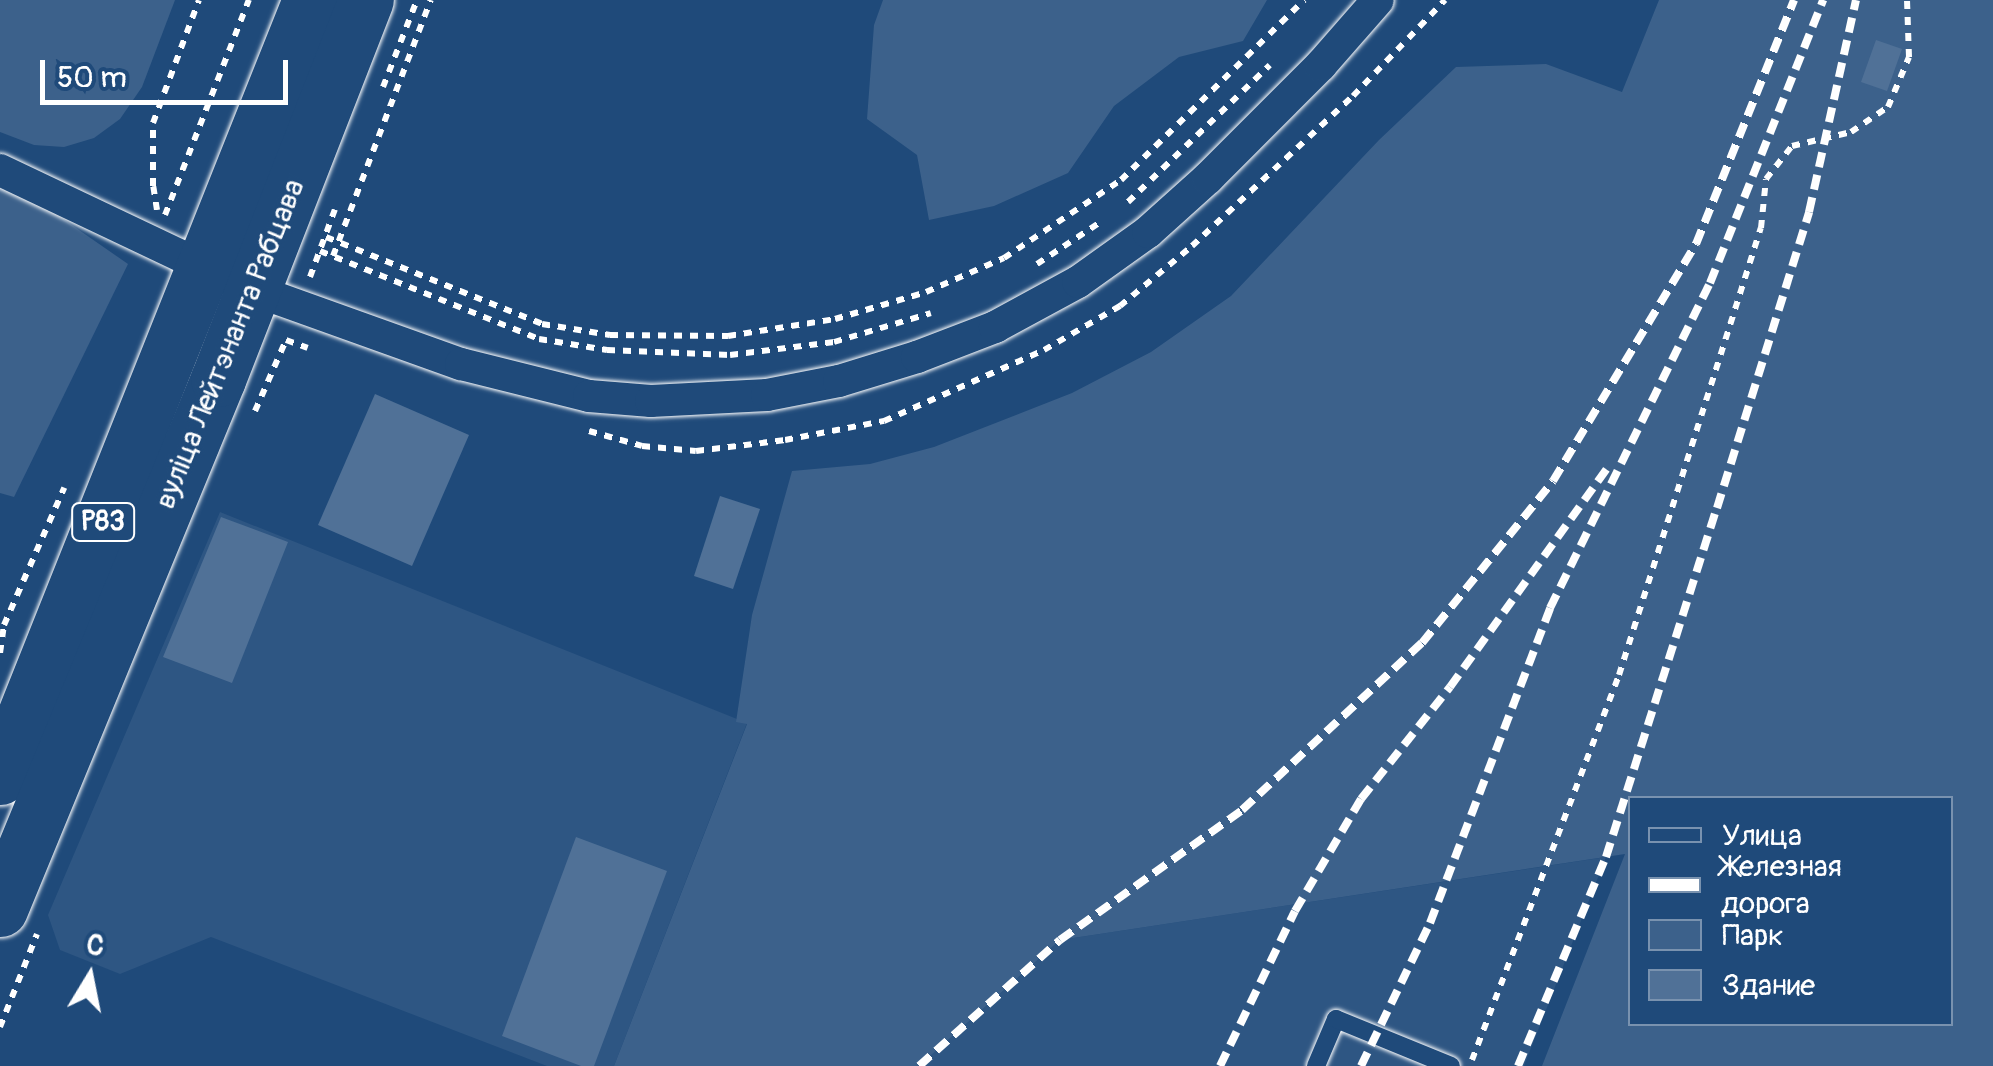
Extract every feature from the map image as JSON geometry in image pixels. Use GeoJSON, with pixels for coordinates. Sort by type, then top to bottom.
{"type":"FeatureCollection","features":[{"type":"Feature","properties":{"kind":"highway","name":"вуліца Лейтэнанта Рабцава"},"geometry":{"type":"LineString","coordinates":[[0,908],[228,278],[310,0]]}},
{"type":"Feature","properties":{"kind":"highway","name":"вуліца Лейтэнанта Рабцава"},"geometry":{"type":"LineString","coordinates":[[0,777],[228,278],[366,0]]}},
{"type":"Feature","properties":{"kind":"street"},"geometry":{"type":"LineString","coordinates":[[0,170],[228,278],[461,364],[589,396],[651,402],[732,399],[839,381],[995,327],[1078,282],[1148,232],[1208,178],[1321,66],[1378,0]]}},
{"type":"Feature","properties":{"kind":"lane"},"geometry":{"type":"LineString","coordinates":[[1316,1066],[1336,1020],[1451,1066]]}},
{"type":"Feature","properties":{"kind":"path"},"geometry":{"type":"LineString","coordinates":[[200,0],[153,123],[152,186],[160,225],[249,0]]}},
{"type":"Feature","properties":{"kind":"path"},"geometry":{"type":"LineString","coordinates":[[333,256],[430,0]]}},
{"type":"Feature","properties":{"kind":"path"},"geometry":{"type":"LineString","coordinates":[[326,237],[542,324],[593,332],[728,336],[835,319],[926,292],[1004,258],[1120,180],[1304,0]]}},
{"type":"Feature","properties":{"kind":"path"},"geometry":{"type":"LineString","coordinates":[[587,431],[642,446],[696,451],[784,440],[884,421],[1044,350],[1120,306],[1192,246],[1353,96],[1445,0]]}},
{"type":"Feature","properties":{"kind":"path"},"geometry":{"type":"LineString","coordinates":[[1470,1066],[1619,675],[1761,228],[1766,179],[1792,146],[1851,132],[1888,107],[1909,58],[1907,0]]}},
{"type":"Feature","properties":{"kind":"path"},"geometry":{"type":"LineString","coordinates":[[1121,208],[1280,55]]}},
{"type":"Feature","properties":{"kind":"path"},"geometry":{"type":"LineString","coordinates":[[335,208],[347,212]]}},
{"type":"Feature","properties":{"kind":"path"},"geometry":{"type":"LineString","coordinates":[[1026,271],[1105,218]]}},
{"type":"Feature","properties":{"kind":"path"},"geometry":{"type":"LineString","coordinates":[[320,251],[539,339],[606,350],[730,354],[834,342],[936,312]]}},
{"type":"Feature","properties":{"kind":"path"},"geometry":{"type":"LineString","coordinates":[[286,340],[318,351]]}},
{"type":"Feature","properties":{"kind":"path"},"geometry":{"type":"LineString","coordinates":[[0,655],[4,625]]}},
{"type":"Feature","properties":{"kind":"shaded area"},"geometry":{"type":"Polygon","coordinates":[[[220,512],[747,723],[614,1066],[547,1066],[211,937],[120,974],[60,950],[48,915],[220,512]]]}},
{"type":"Feature","properties":{"kind":"shaded area"},"geometry":{"type":"Polygon","coordinates":[[[1606,857],[1524,1066],[919,1066],[1060,940],[1606,857]]]}},
{"type":"Feature","properties":{"kind":"green space"},"geometry":{"type":"Polygon","coordinates":[[[0,0],[175,0],[142,87],[120,119],[94,138],[64,147],[34,145],[0,132],[0,0]]]}},
{"type":"Feature","properties":{"kind":"green space"},"geometry":{"type":"Polygon","coordinates":[[[883,0],[1267,0],[1243,41],[1179,57],[1114,106],[1068,173],[994,206],[929,220],[917,155],[867,119],[874,25],[883,0]]]}},
{"type":"Feature","properties":{"kind":"green space"},"geometry":{"type":"Polygon","coordinates":[[[1659,0],[1993,0],[1993,1066],[1542,1066],[1625,854],[1060,940],[919,1066],[614,1066],[747,724],[736,722],[752,615],[792,471],[870,464],[934,447],[1072,393],[1151,352],[1231,296],[1379,140],[1456,67],[1546,64],[1622,92],[1659,0]]]}},
{"type":"Feature","properties":{"kind":"green space"},"geometry":{"type":"Polygon","coordinates":[[[0,183],[30,196],[128,264],[14,497],[0,493],[0,183]]]}},
{"type":"Feature","properties":{"kind":"building"},"geometry":{"type":"Polygon","coordinates":[[[1876,40],[1902,49],[1887,91],[1861,82],[1876,40]]]}},
{"type":"Feature","properties":{"kind":"building"},"geometry":{"type":"Polygon","coordinates":[[[375,394],[469,435],[412,566],[318,525],[375,394]]]}},
{"type":"Feature","properties":{"kind":"building"},"geometry":{"type":"Polygon","coordinates":[[[720,496],[760,509],[733,589],[694,576],[720,496]]]}},
{"type":"Feature","properties":{"kind":"building"},"geometry":{"type":"Polygon","coordinates":[[[221,517],[288,542],[232,683],[163,657],[221,517]]]}},
{"type":"Feature","properties":{"kind":"building"},"geometry":{"type":"Polygon","coordinates":[[[576,837],[667,871],[594,1066],[581,1066],[502,1036],[576,837]]]}},
{"type":"Feature","properties":{"kind":"railway"},"geometry":{"type":"LineString","coordinates":[[919,1066],[1060,940],[1242,810],[1422,643],[1553,481],[1696,244],[1794,0]]}},
{"type":"Feature","properties":{"kind":"railway"},"geometry":{"type":"LineString","coordinates":[[1361,1066],[1430,923],[1550,608],[1710,283],[1823,0]]}},
{"type":"Feature","properties":{"kind":"railway"},"geometry":{"type":"LineString","coordinates":[[1518,1066],[1606,857],[1717,508],[1809,212],[1856,0]]}},
{"type":"Feature","properties":{"kind":"railway"},"geometry":{"type":"LineString","coordinates":[[1220,1066],[1295,911],[1361,799],[1450,687],[1610,464]]}}]}
